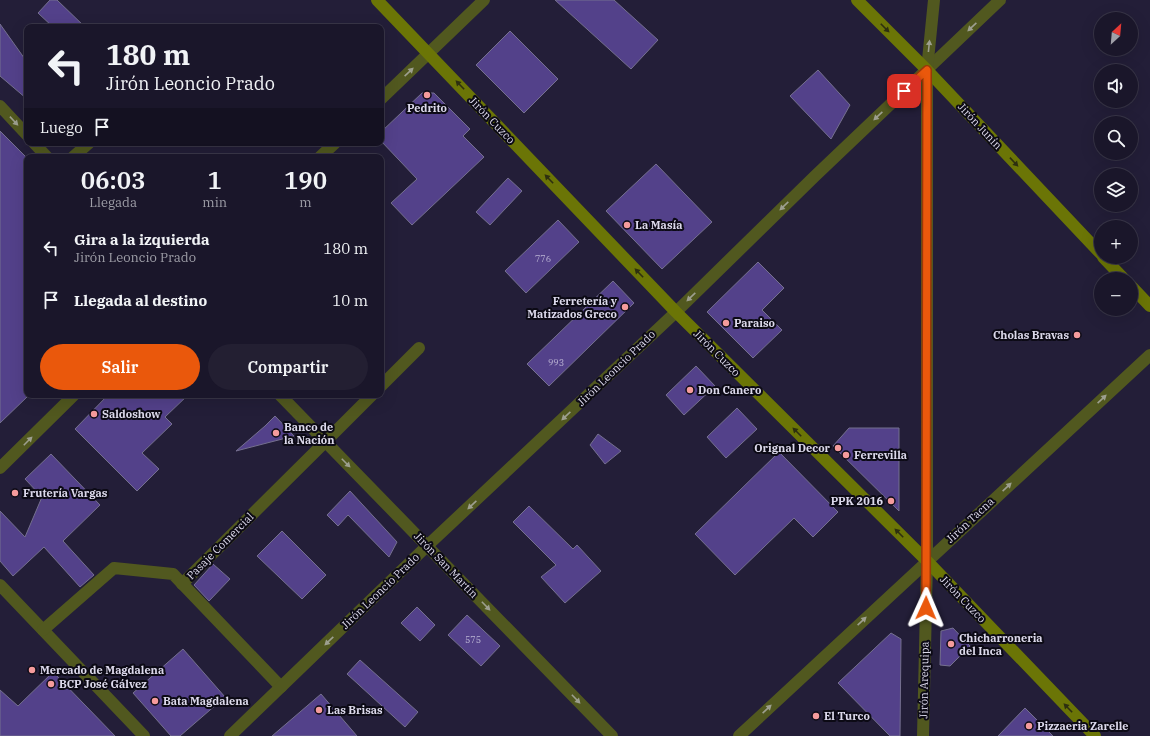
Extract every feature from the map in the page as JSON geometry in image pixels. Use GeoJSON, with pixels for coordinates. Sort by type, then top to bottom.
{"type":"FeatureCollection","features":[{"type":"Feature","properties":{"kind":"street","name":"Jirón Cuzco"},"geometry":{"type":"LineString","coordinates":[[377,0],[430,53],[676,312],[927,560],[1095,736]]}},
{"type":"Feature","properties":{"kind":"street"},"geometry":{"type":"LineString","coordinates":[[384,96],[484,0]]}},
{"type":"Feature","properties":{"kind":"street","name":"Jirón Junín"},"geometry":{"type":"LineString","coordinates":[[857,0],[927,70],[1094,247]]}},
{"type":"Feature","properties":{"kind":"street","name":"Jirón Arequipa"},"geometry":{"type":"LineString","coordinates":[[923,736],[927,560],[927,70],[934,0]]}},
{"type":"Feature","properties":{"kind":"street","name":"Jirón Leoncio Prado"},"geometry":{"type":"LineString","coordinates":[[230,736],[427,546],[676,312],[1000,0]]}},
{"type":"Feature","properties":{"kind":"street"},"geometry":{"type":"LineString","coordinates":[[0,106],[24,133]]}},
{"type":"Feature","properties":{"kind":"street"},"geometry":{"type":"LineString","coordinates":[[37,146],[44,154]]}},
{"type":"Feature","properties":{"kind":"street"},"geometry":{"type":"LineString","coordinates":[[76,154],[86,146]]}},
{"type":"Feature","properties":{"kind":"street"},"geometry":{"type":"LineString","coordinates":[[323,154],[332,146]]}},
{"type":"Feature","properties":{"kind":"street"},"geometry":{"type":"LineString","coordinates":[[1110,264],[1117,272]]}},
{"type":"Feature","properties":{"kind":"street"},"geometry":{"type":"LineString","coordinates":[[1138,293],[1150,306]]}},
{"type":"Feature","properties":{"kind":"street"},"geometry":{"type":"LineString","coordinates":[[384,383],[419,348]]}},
{"type":"Feature","properties":{"kind":"street","name":"Jirón Tacna"},"geometry":{"type":"LineString","coordinates":[[739,736],[1150,354]]}},
{"type":"Feature","properties":{"kind":"street"},"geometry":{"type":"LineString","coordinates":[[0,468],[71,398]]}},
{"type":"Feature","properties":{"kind":"street","name":"Jirón San Martín"},"geometry":{"type":"LineString","coordinates":[[283,398],[612,736]]}},
{"type":"Feature","properties":{"kind":"street","name":"Pasaje Comercial"},"geometry":{"type":"LineString","coordinates":[[281,687],[182,584],[369,398]]}},
{"type":"Feature","properties":{"kind":"street"},"geometry":{"type":"LineString","coordinates":[[43,630],[114,568],[172,574],[182,584]]}},
{"type":"Feature","properties":{"kind":"street"},"geometry":{"type":"LineString","coordinates":[[0,585],[144,736]]}},
{"type":"Feature","properties":{"kind":"building"},"geometry":{"type":"Polygon","coordinates":[[[50,0],[57,0],[82,24],[50,24],[38,13],[50,0]]]}},
{"type":"Feature","properties":{"kind":"building"},"geometry":{"type":"Polygon","coordinates":[[[555,0],[614,0],[658,40],[631,69],[555,0]]]}},
{"type":"Feature","properties":{"kind":"building"},"geometry":{"type":"Polygon","coordinates":[[[0,24],[24,58],[24,96],[0,76],[0,24]]]}},
{"type":"Feature","properties":{"kind":"building"},"geometry":{"type":"Polygon","coordinates":[[[510,31],[558,79],[524,113],[476,65],[510,31]]]}},
{"type":"Feature","properties":{"kind":"building"},"geometry":{"type":"Polygon","coordinates":[[[818,70],[850,105],[831,139],[790,96],[818,70]]]}},
{"type":"Feature","properties":{"kind":"building"},"geometry":{"type":"Polygon","coordinates":[[[422,93],[434,93],[470,129],[463,136],[484,157],[412,225],[391,203],[417,179],[384,144],[384,129],[422,93]]]}},
{"type":"Feature","properties":{"kind":"building"},"geometry":{"type":"Polygon","coordinates":[[[0,131],[24,155],[24,398],[26,398],[0,423],[0,131]]]}},
{"type":"Feature","properties":{"kind":"building"},"geometry":{"type":"Polygon","coordinates":[[[656,164],[712,222],[662,269],[606,211],[656,164]]]}},
{"type":"Feature","properties":{"kind":"building"},"geometry":{"type":"Polygon","coordinates":[[[508,178],[522,191],[490,225],[476,212],[508,178]]]}},
{"type":"Feature","properties":{"kind":"building"},"geometry":{"type":"Polygon","coordinates":[[[558,220],[579,242],[526,293],[505,271],[558,220]]]}},
{"type":"Feature","properties":{"kind":"building"},"geometry":{"type":"Polygon","coordinates":[[[758,262],[784,288],[762,310],[782,330],[753,358],[707,312],[758,262]]]}},
{"type":"Feature","properties":{"kind":"building"},"geometry":{"type":"Polygon","coordinates":[[[613,281],[634,303],[549,386],[527,364],[613,281]]]}},
{"type":"Feature","properties":{"kind":"building","name":"Don Canero"},"geometry":{"type":"Polygon","coordinates":[[[696,366],[715,386],[684,415],[666,395],[696,366]]]}},
{"type":"Feature","properties":{"kind":"building"},"geometry":{"type":"Polygon","coordinates":[[[105,398],[185,398],[165,417],[172,424],[142,453],[159,469],[137,491],[75,429],[105,398]]]}},
{"type":"Feature","properties":{"kind":"building"},"geometry":{"type":"Polygon","coordinates":[[[737,408],[757,429],[726,458],[707,437],[737,408]]]}},
{"type":"Feature","properties":{"kind":"building"},"geometry":{"type":"Polygon","coordinates":[[[275,416],[294,436],[236,451],[265,426],[275,416]]]}},
{"type":"Feature","properties":{"kind":"building"},"geometry":{"type":"Polygon","coordinates":[[[849,428],[899,428],[899,511],[833,446],[849,428]]]}},
{"type":"Feature","properties":{"kind":"building"},"geometry":{"type":"Polygon","coordinates":[[[598,434],[621,451],[605,464],[590,445],[598,434]]]}},
{"type":"Feature","properties":{"kind":"building"},"geometry":{"type":"Polygon","coordinates":[[[779,452],[838,512],[813,537],[794,518],[735,575],[695,534],[779,452]]]}},
{"type":"Feature","properties":{"kind":"building"},"geometry":{"type":"Polygon","coordinates":[[[51,454],[100,505],[63,541],[94,575],[80,587],[44,547],[13,576],[0,561],[0,511],[25,537],[42,497],[25,479],[51,454]]]}},
{"type":"Feature","properties":{"kind":"building"},"geometry":{"type":"Polygon","coordinates":[[[350,491],[397,542],[389,557],[348,515],[338,526],[327,515],[350,491]]]}},
{"type":"Feature","properties":{"kind":"building"},"geometry":{"type":"Polygon","coordinates":[[[529,506],[573,549],[577,545],[601,571],[565,603],[541,577],[556,565],[513,522],[529,506]]]}},
{"type":"Feature","properties":{"kind":"building"},"geometry":{"type":"Polygon","coordinates":[[[282,531],[326,575],[302,599],[257,556],[282,531]]]}},
{"type":"Feature","properties":{"kind":"building"},"geometry":{"type":"Polygon","coordinates":[[[213,564],[230,579],[209,601],[194,585],[213,564]]]}},
{"type":"Feature","properties":{"kind":"building"},"geometry":{"type":"Polygon","coordinates":[[[417,607],[435,625],[420,641],[401,623],[417,607]]]}},
{"type":"Feature","properties":{"kind":"building"},"geometry":{"type":"Polygon","coordinates":[[[467,615],[500,646],[481,666],[448,635],[467,615]]]}},
{"type":"Feature","properties":{"kind":"building"},"geometry":{"type":"Polygon","coordinates":[[[953,628],[970,646],[950,666],[940,665],[941,631],[953,628]]]}},
{"type":"Feature","properties":{"kind":"building"},"geometry":{"type":"Polygon","coordinates":[[[891,633],[901,639],[900,736],[890,736],[838,683],[891,633]]]}},
{"type":"Feature","properties":{"kind":"building"},"geometry":{"type":"Polygon","coordinates":[[[183,649],[225,697],[180,736],[171,736],[133,693],[183,649]]]}},
{"type":"Feature","properties":{"kind":"building"},"geometry":{"type":"Polygon","coordinates":[[[360,660],[418,712],[405,727],[347,674],[360,660]]]}},
{"type":"Feature","properties":{"kind":"building"},"geometry":{"type":"Polygon","coordinates":[[[53,672],[115,736],[0,736],[0,690],[18,706],[53,672]]]}},
{"type":"Feature","properties":{"kind":"building","name":"Las Brisas"},"geometry":{"type":"Polygon","coordinates":[[[321,694],[357,736],[272,736],[321,694]]]}},
{"type":"Feature","properties":{"kind":"building"},"geometry":{"type":"Polygon","coordinates":[[[1025,708],[1053,736],[998,736],[1025,708]]]}},
{"type":"Feature","properties":{"kind":"place","name":"Pedrito"},"geometry":{"type":"Point","coordinates":[427,95]}},
{"type":"Feature","properties":{"kind":"place","name":"La Masía"},"geometry":{"type":"Point","coordinates":[627,225]}},
{"type":"Feature","properties":{"kind":"place","name":"Ferretería y Matizados Greco"},"geometry":{"type":"Point","coordinates":[625,307]}},
{"type":"Feature","properties":{"kind":"place","name":"Paraiso"},"geometry":{"type":"Point","coordinates":[726,323]}},
{"type":"Feature","properties":{"kind":"place","name":"Cholas Bravas"},"geometry":{"type":"Point","coordinates":[1077,335]}},
{"type":"Feature","properties":{"kind":"place","name":"Don Canero"},"geometry":{"type":"Point","coordinates":[690,390]}},
{"type":"Feature","properties":{"kind":"place","name":"Saldoshow"},"geometry":{"type":"Point","coordinates":[94,414]}},
{"type":"Feature","properties":{"kind":"place","name":"Banco de la Nación"},"geometry":{"type":"Point","coordinates":[276,433]}},
{"type":"Feature","properties":{"kind":"place","name":"Orignal Decor"},"geometry":{"type":"Point","coordinates":[838,448]}},
{"type":"Feature","properties":{"kind":"place","name":"Ferrevilla"},"geometry":{"type":"Point","coordinates":[846,455]}},
{"type":"Feature","properties":{"kind":"place","name":"Frutería Vargas"},"geometry":{"type":"Point","coordinates":[15,493]}},
{"type":"Feature","properties":{"kind":"place","name":"PPK 2016"},"geometry":{"type":"Point","coordinates":[891,501]}},
{"type":"Feature","properties":{"kind":"place","name":"Chicharroneria del Inca"},"geometry":{"type":"Point","coordinates":[951,644]}},
{"type":"Feature","properties":{"kind":"place","name":"Mercado de Magdalena"},"geometry":{"type":"Point","coordinates":[32,670]}},
{"type":"Feature","properties":{"kind":"place","name":"BCP José Gálvez"},"geometry":{"type":"Point","coordinates":[51,684]}},
{"type":"Feature","properties":{"kind":"place","name":"Bata Magdalena"},"geometry":{"type":"Point","coordinates":[155,701]}},
{"type":"Feature","properties":{"kind":"place","name":"Las Brisas"},"geometry":{"type":"Point","coordinates":[319,710]}},
{"type":"Feature","properties":{"kind":"place","name":"El Turco"},"geometry":{"type":"Point","coordinates":[816,716]}},
{"type":"Feature","properties":{"kind":"place","name":"Pizzaeria Zarelle"},"geometry":{"type":"Point","coordinates":[1029,726]}},
{"type":"Feature","properties":{"kind":"route"},"geometry":{"type":"LineString","coordinates":[[904,91],[927,70],[926,608]]}}]}
